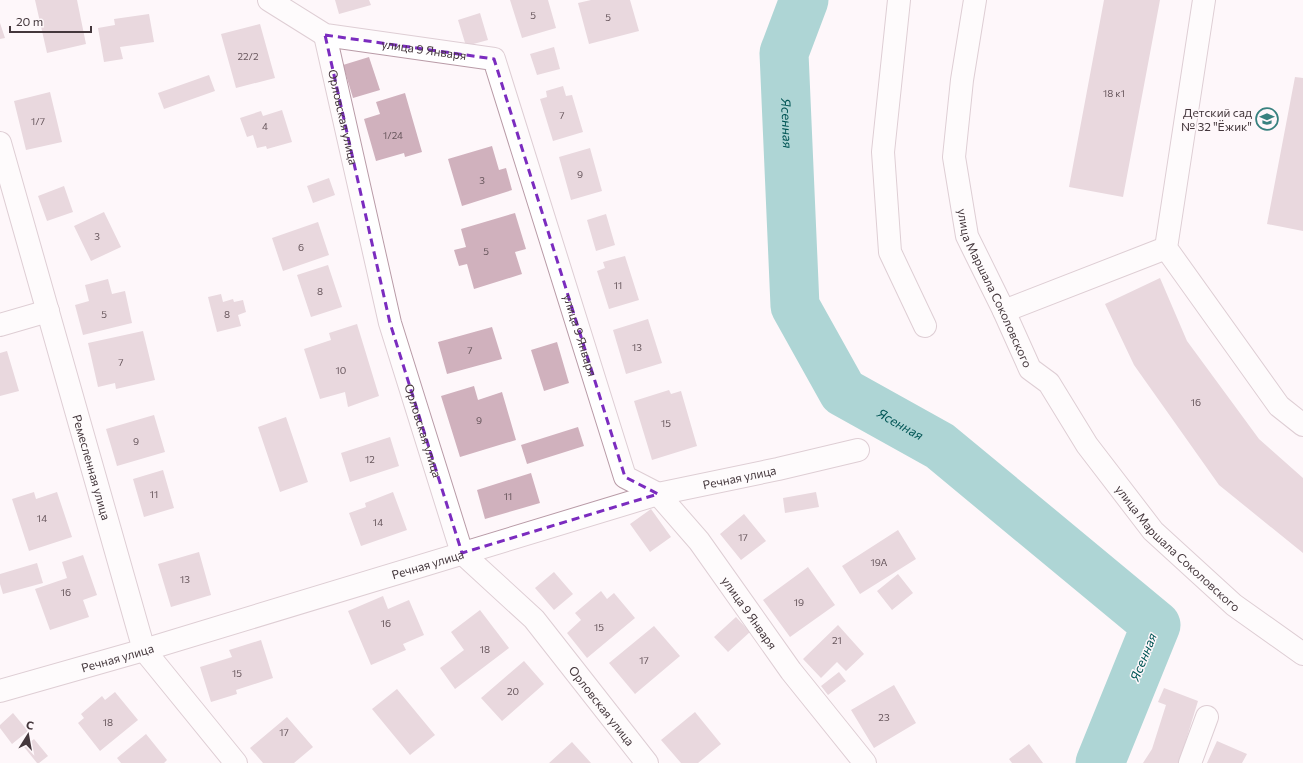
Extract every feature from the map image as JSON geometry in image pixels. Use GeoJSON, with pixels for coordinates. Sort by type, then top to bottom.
{"type":"FeatureCollection","features":[{"type":"Feature","properties":{"kind":"street","name":"улица 9 Января"},"geometry":{"type":"LineString","coordinates":[[269,0],[325,35],[494,59],[625,477],[658,494],[699,541],[791,671],[865,763]]}},
{"type":"Feature","properties":{"kind":"street"},"geometry":{"type":"LineString","coordinates":[[899,0],[882,152],[890,252],[925,326]]}},
{"type":"Feature","properties":{"kind":"street","name":"улица Маршала Соколовского"},"geometry":{"type":"LineString","coordinates":[[975,0],[962,80],[954,157],[967,236],[1004,311],[1030,370],[1049,383],[1087,445],[1153,531],[1234,605],[1303,654]]}},
{"type":"Feature","properties":{"kind":"street"},"geometry":{"type":"LineString","coordinates":[[1204,0],[1166,248],[1279,406],[1303,424]]}},
{"type":"Feature","properties":{"kind":"street","name":"Орловская улица"},"geometry":{"type":"LineString","coordinates":[[325,35],[390,323],[462,553],[534,620],[647,763]]}},
{"type":"Feature","properties":{"kind":"street","name":"Ремесленная улица"},"geometry":{"type":"LineString","coordinates":[[0,143],[144,650],[236,763]]}},
{"type":"Feature","properties":{"kind":"street"},"geometry":{"type":"LineString","coordinates":[[1004,311],[1166,248]]}},
{"type":"Feature","properties":{"kind":"street"},"geometry":{"type":"LineString","coordinates":[[0,325],[48,311]]}},
{"type":"Feature","properties":{"kind":"street","name":"Речная улица"},"geometry":{"type":"LineString","coordinates":[[0,691],[144,650],[658,494],[778,469],[858,450]]}},
{"type":"Feature","properties":{"kind":"street"},"geometry":{"type":"LineString","coordinates":[[1190,763],[1207,717]]}},
{"type":"Feature","properties":{"kind":"highlighted area"},"geometry":{"type":"Polygon","coordinates":[[[325,35],[494,59],[625,477],[658,494],[462,553],[390,323],[325,35]]]}},
{"type":"Feature","properties":{"kind":"building"},"geometry":{"type":"Polygon","coordinates":[[[35,0],[77,0],[86,44],[47,53],[35,0]]]}},
{"type":"Feature","properties":{"kind":"building"},"geometry":{"type":"Polygon","coordinates":[[[335,0],[369,0],[371,5],[339,14],[335,0]]]}},
{"type":"Feature","properties":{"kind":"building"},"geometry":{"type":"Polygon","coordinates":[[[510,0],[548,0],[556,28],[522,38],[510,0]]]}},
{"type":"Feature","properties":{"kind":"building"},"geometry":{"type":"Polygon","coordinates":[[[591,0],[630,0],[639,31],[589,44],[578,3],[591,0]]]}},
{"type":"Feature","properties":{"kind":"building"},"geometry":{"type":"Polygon","coordinates":[[[1104,0],[1160,0],[1123,197],[1069,187],[1104,0]]]}},
{"type":"Feature","properties":{"kind":"building"},"geometry":{"type":"Polygon","coordinates":[[[480,13],[488,40],[466,46],[458,20],[480,13]]]}},
{"type":"Feature","properties":{"kind":"building"},"geometry":{"type":"Polygon","coordinates":[[[149,14],[154,42],[120,47],[123,59],[104,62],[98,28],[115,25],[114,19],[149,14]]]}},
{"type":"Feature","properties":{"kind":"building"},"geometry":{"type":"Polygon","coordinates":[[[0,23],[5,38],[0,39],[0,23]]]}},
{"type":"Feature","properties":{"kind":"building"},"geometry":{"type":"Polygon","coordinates":[[[260,24],[275,78],[236,88],[221,34],[260,24]]]}},
{"type":"Feature","properties":{"kind":"building"},"geometry":{"type":"Polygon","coordinates":[[[554,47],[560,69],[537,75],[530,54],[554,47]]]}},
{"type":"Feature","properties":{"kind":"building"},"geometry":{"type":"Polygon","coordinates":[[[369,57],[380,90],[353,98],[343,65],[369,57]]]}},
{"type":"Feature","properties":{"kind":"building"},"geometry":{"type":"Polygon","coordinates":[[[209,75],[215,91],[164,109],[158,93],[209,75]]]}},
{"type":"Feature","properties":{"kind":"building"},"geometry":{"type":"Polygon","coordinates":[[[1295,77],[1303,78],[1303,231],[1267,224],[1295,77]]]}},
{"type":"Feature","properties":{"kind":"building"},"geometry":{"type":"Polygon","coordinates":[[[563,86],[566,96],[572,95],[583,132],[553,141],[540,99],[547,97],[546,91],[563,86]]]}},
{"type":"Feature","properties":{"kind":"building"},"geometry":{"type":"Polygon","coordinates":[[[50,92],[62,142],[26,150],[14,101],[50,92]]]}},
{"type":"Feature","properties":{"kind":"building"},"geometry":{"type":"Polygon","coordinates":[[[405,93],[422,152],[405,157],[404,153],[376,161],[364,119],[380,114],[376,102],[405,93]]]}},
{"type":"Feature","properties":{"kind":"building"},"geometry":{"type":"Polygon","coordinates":[[[282,110],[292,142],[267,149],[266,146],[257,148],[253,135],[247,137],[240,118],[261,111],[263,116],[282,110]]]}},
{"type":"Feature","properties":{"kind":"building"},"geometry":{"type":"Polygon","coordinates":[[[492,146],[499,170],[506,168],[512,190],[462,206],[448,159],[492,146]]]}},
{"type":"Feature","properties":{"kind":"building"},"geometry":{"type":"Polygon","coordinates":[[[590,148],[602,191],[571,200],[559,157],[590,148]]]}},
{"type":"Feature","properties":{"kind":"building"},"geometry":{"type":"Polygon","coordinates":[[[329,178],[335,195],[313,203],[307,186],[329,178]]]}},
{"type":"Feature","properties":{"kind":"building"},"geometry":{"type":"Polygon","coordinates":[[[64,186],[73,212],[47,221],[38,196],[64,186]]]}},
{"type":"Feature","properties":{"kind":"building"},"geometry":{"type":"Polygon","coordinates":[[[104,212],[121,247],[91,261],[74,226],[104,212]]]}},
{"type":"Feature","properties":{"kind":"building"},"geometry":{"type":"Polygon","coordinates":[[[515,213],[526,249],[515,252],[522,274],[474,289],[467,264],[459,266],[454,250],[466,247],[461,229],[515,213]]]}},
{"type":"Feature","properties":{"kind":"building"},"geometry":{"type":"Polygon","coordinates":[[[606,214],[615,245],[596,251],[587,220],[606,214]]]}},
{"type":"Feature","properties":{"kind":"building"},"geometry":{"type":"Polygon","coordinates":[[[318,222],[329,255],[283,271],[272,238],[318,222]]]}},
{"type":"Feature","properties":{"kind":"building"},"geometry":{"type":"Polygon","coordinates":[[[625,256],[639,300],[609,309],[597,271],[605,268],[603,262],[625,256]]]}},
{"type":"Feature","properties":{"kind":"building"},"geometry":{"type":"Polygon","coordinates":[[[328,265],[342,307],[311,317],[297,275],[328,265]]]}},
{"type":"Feature","properties":{"kind":"building"},"geometry":{"type":"Polygon","coordinates":[[[1160,278],[1187,341],[1259,439],[1303,478],[1303,553],[1219,485],[1134,365],[1105,304],[1160,278]]]}},
{"type":"Feature","properties":{"kind":"building"},"geometry":{"type":"Polygon","coordinates":[[[108,279],[112,294],[125,291],[132,323],[83,335],[75,305],[89,301],[85,285],[108,279]]]}},
{"type":"Feature","properties":{"kind":"building"},"geometry":{"type":"Polygon","coordinates":[[[221,294],[223,302],[233,299],[234,302],[243,300],[246,312],[238,315],[241,326],[217,332],[208,297],[221,294]]]}},
{"type":"Feature","properties":{"kind":"building"},"geometry":{"type":"Polygon","coordinates":[[[648,319],[662,363],[626,374],[613,330],[648,319]]]}},
{"type":"Feature","properties":{"kind":"building"},"geometry":{"type":"Polygon","coordinates":[[[357,324],[379,396],[348,407],[345,392],[320,399],[304,349],[331,340],[329,333],[357,324]]]}},
{"type":"Feature","properties":{"kind":"building"},"geometry":{"type":"Polygon","coordinates":[[[492,327],[502,359],[447,374],[438,342],[492,327]]]}},
{"type":"Feature","properties":{"kind":"building"},"geometry":{"type":"Polygon","coordinates":[[[143,331],[155,380],[116,389],[115,383],[98,387],[88,343],[143,331]]]}},
{"type":"Feature","properties":{"kind":"building"},"geometry":{"type":"Polygon","coordinates":[[[557,342],[569,383],[544,391],[531,350],[557,342]]]}},
{"type":"Feature","properties":{"kind":"building"},"geometry":{"type":"Polygon","coordinates":[[[7,351],[19,391],[0,396],[0,353],[7,351]]]}},
{"type":"Feature","properties":{"kind":"building"},"geometry":{"type":"Polygon","coordinates":[[[474,386],[478,400],[502,392],[516,440],[460,457],[441,396],[474,386]]]}},
{"type":"Feature","properties":{"kind":"building"},"geometry":{"type":"Polygon","coordinates":[[[669,390],[671,394],[681,391],[697,446],[652,460],[634,401],[669,390]]]}},
{"type":"Feature","properties":{"kind":"building"},"geometry":{"type":"Polygon","coordinates":[[[154,415],[165,452],[117,466],[106,429],[154,415]]]}},
{"type":"Feature","properties":{"kind":"building"},"geometry":{"type":"Polygon","coordinates":[[[286,417],[308,482],[280,492],[258,427],[286,417]]]}},
{"type":"Feature","properties":{"kind":"building"},"geometry":{"type":"Polygon","coordinates":[[[578,427],[584,446],[527,464],[521,445],[578,427]]]}},
{"type":"Feature","properties":{"kind":"building"},"geometry":{"type":"Polygon","coordinates":[[[390,437],[399,466],[350,482],[341,453],[390,437]]]}},
{"type":"Feature","properties":{"kind":"building"},"geometry":{"type":"Polygon","coordinates":[[[163,470],[174,508],[144,517],[133,479],[163,470]]]}},
{"type":"Feature","properties":{"kind":"building"},"geometry":{"type":"Polygon","coordinates":[[[531,473],[540,503],[485,519],[477,490],[531,473]]]}},
{"type":"Feature","properties":{"kind":"building"},"geometry":{"type":"Polygon","coordinates":[[[34,492],[36,499],[57,492],[72,537],[29,551],[12,499],[34,492]]]}},
{"type":"Feature","properties":{"kind":"building"},"geometry":{"type":"Polygon","coordinates":[[[393,492],[407,530],[361,546],[349,513],[366,507],[365,503],[393,492]]]}},
{"type":"Feature","properties":{"kind":"building"},"geometry":{"type":"Polygon","coordinates":[[[816,492],[819,507],[785,513],[783,498],[816,492]]]}},
{"type":"Feature","properties":{"kind":"building"},"geometry":{"type":"Polygon","coordinates":[[[651,509],[671,537],[650,552],[630,524],[651,509]]]}},
{"type":"Feature","properties":{"kind":"building"},"geometry":{"type":"Polygon","coordinates":[[[744,514],[766,541],[741,560],[720,534],[744,514]]]}},
{"type":"Feature","properties":{"kind":"building"},"geometry":{"type":"Polygon","coordinates":[[[898,530],[916,559],[860,594],[842,566],[898,530]]]}},
{"type":"Feature","properties":{"kind":"building"},"geometry":{"type":"Polygon","coordinates":[[[199,552],[211,595],[171,607],[158,564],[199,552]]]}},
{"type":"Feature","properties":{"kind":"building"},"geometry":{"type":"Polygon","coordinates":[[[83,555],[97,595],[83,600],[89,617],[50,630],[35,589],[67,578],[62,562],[83,555]]]}},
{"type":"Feature","properties":{"kind":"building"},"geometry":{"type":"Polygon","coordinates":[[[37,563],[43,583],[3,594],[0,584],[0,574],[37,563]]]}},
{"type":"Feature","properties":{"kind":"building"},"geometry":{"type":"Polygon","coordinates":[[[808,567],[835,605],[790,637],[763,600],[808,567]]]}},
{"type":"Feature","properties":{"kind":"building"},"geometry":{"type":"Polygon","coordinates":[[[554,572],[573,594],[554,610],[535,588],[554,572]]]}},
{"type":"Feature","properties":{"kind":"building"},"geometry":{"type":"Polygon","coordinates":[[[898,574],[913,593],[892,610],[877,591],[898,574]]]}},
{"type":"Feature","properties":{"kind":"building"},"geometry":{"type":"Polygon","coordinates":[[[601,591],[607,599],[614,593],[635,618],[587,658],[567,633],[581,620],[575,613],[601,591]]]}},
{"type":"Feature","properties":{"kind":"building"},"geometry":{"type":"Polygon","coordinates":[[[383,596],[388,609],[409,600],[424,635],[403,644],[406,650],[371,665],[348,611],[383,596]]]}},
{"type":"Feature","properties":{"kind":"building"},"geometry":{"type":"Polygon","coordinates":[[[480,610],[509,648],[455,689],[440,668],[464,650],[451,632],[480,610]]]}},
{"type":"Feature","properties":{"kind":"building"},"geometry":{"type":"Polygon","coordinates":[[[736,617],[750,632],[728,652],[714,637],[736,617]]]}},
{"type":"Feature","properties":{"kind":"building"},"geometry":{"type":"Polygon","coordinates":[[[838,625],[864,654],[846,671],[837,662],[821,678],[803,659],[838,625]]]}},
{"type":"Feature","properties":{"kind":"building"},"geometry":{"type":"Polygon","coordinates":[[[654,626],[680,656],[635,694],[609,663],[654,626]]]}},
{"type":"Feature","properties":{"kind":"building"},"geometry":{"type":"Polygon","coordinates":[[[261,640],[273,678],[236,690],[237,694],[211,702],[200,667],[232,657],[229,650],[261,640]]]}},
{"type":"Feature","properties":{"kind":"building"},"geometry":{"type":"Polygon","coordinates":[[[524,661],[544,684],[502,721],[481,698],[524,661]]]}},
{"type":"Feature","properties":{"kind":"building"},"geometry":{"type":"Polygon","coordinates":[[[839,672],[846,681],[828,695],[821,686],[839,672]]]}},
{"type":"Feature","properties":{"kind":"building"},"geometry":{"type":"Polygon","coordinates":[[[894,685],[916,723],[874,748],[851,710],[894,685]]]}},
{"type":"Feature","properties":{"kind":"building"},"geometry":{"type":"Polygon","coordinates":[[[1164,688],[1198,701],[1179,763],[1143,763],[1152,749],[1166,705],[1158,702],[1164,688]]]}},
{"type":"Feature","properties":{"kind":"building"},"geometry":{"type":"Polygon","coordinates":[[[397,689],[435,735],[410,755],[372,709],[397,689]]]}},
{"type":"Feature","properties":{"kind":"building"},"geometry":{"type":"Polygon","coordinates":[[[115,692],[138,720],[100,751],[78,723],[84,718],[81,714],[102,696],[105,700],[115,692]]]}},
{"type":"Feature","properties":{"kind":"building"},"geometry":{"type":"Polygon","coordinates":[[[695,712],[721,744],[698,763],[681,763],[661,740],[695,712]]]}},
{"type":"Feature","properties":{"kind":"building"},"geometry":{"type":"Polygon","coordinates":[[[13,713],[28,731],[12,744],[0,728],[0,725],[13,713]]]}},
{"type":"Feature","properties":{"kind":"building"},"geometry":{"type":"Polygon","coordinates":[[[287,717],[313,747],[294,763],[263,763],[250,748],[287,717]]]}},
{"type":"Feature","properties":{"kind":"building"},"geometry":{"type":"Polygon","coordinates":[[[146,734],[167,760],[164,763],[121,763],[117,758],[146,734]]]}},
{"type":"Feature","properties":{"kind":"building"},"geometry":{"type":"Polygon","coordinates":[[[34,739],[48,756],[39,763],[37,763],[24,747],[34,739]]]}},
{"type":"Feature","properties":{"kind":"building"},"geometry":{"type":"Polygon","coordinates":[[[1217,741],[1247,754],[1242,763],[1207,763],[1217,741]]]}},
{"type":"Feature","properties":{"kind":"building"},"geometry":{"type":"Polygon","coordinates":[[[572,742],[591,763],[549,763],[572,742]]]}},
{"type":"Feature","properties":{"kind":"building"},"geometry":{"type":"Polygon","coordinates":[[[1029,744],[1043,763],[1012,763],[1009,759],[1029,744]]]}},
{"type":"Feature","properties":{"kind":"waterway","name":"Ясенная"},"geometry":{"type":"LineString","coordinates":[[804,0],[784,53],[795,306],[843,392],[940,446],[1156,625],[1100,763]]}},
{"type":"Feature","properties":{"kind":"place","name":"Детский сад № 32 \"Ёжик\""},"geometry":{"type":"Point","coordinates":[1267,119]}}]}
